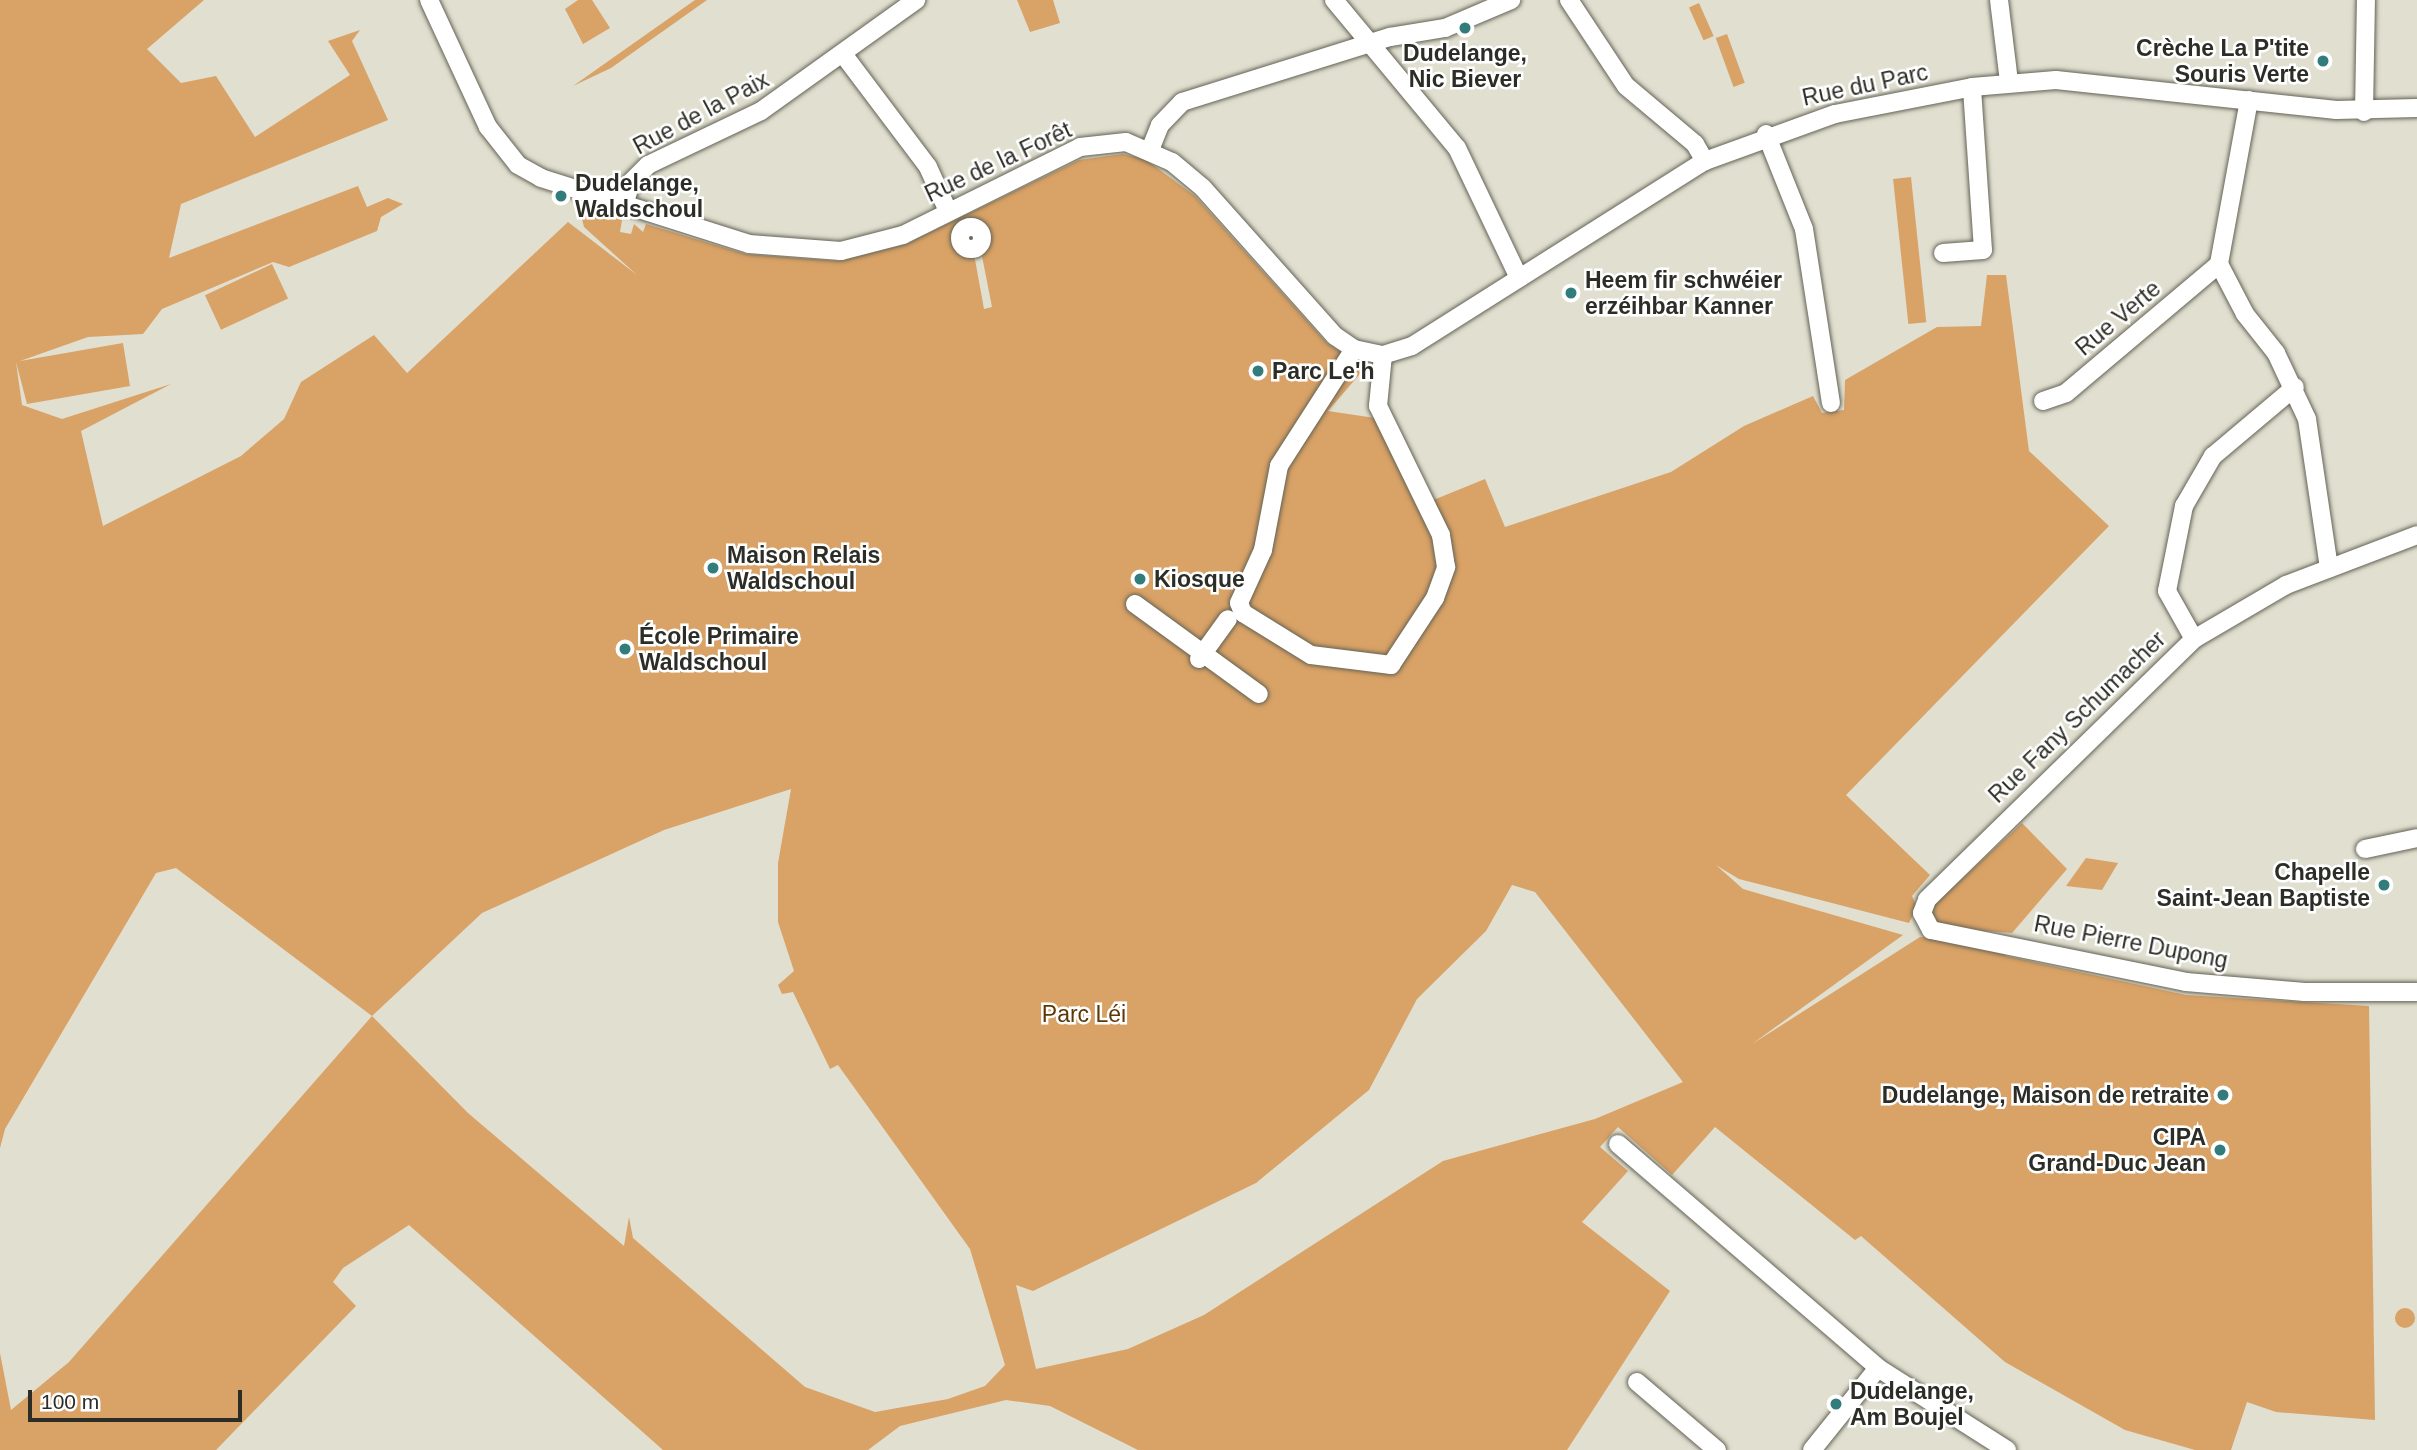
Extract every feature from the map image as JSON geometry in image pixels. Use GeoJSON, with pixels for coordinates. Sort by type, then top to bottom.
{"type":"FeatureCollection","features":[{"type":"Feature","properties":{"kind":"street","name":"Rue de la Forêt"},"geometry":{"type":"LineString","coordinates":[[429,0],[466,89],[504,150],[541,178],[749,244],[814,253],[875,244],[1080,148],[1126,142],[1150,150],[1203,188],[1335,336],[1354,349],[1383,355]]}},
{"type":"Feature","properties":{"kind":"street","name":"Rue de la Paix"},"geometry":{"type":"LineString","coordinates":[[624,205],[631,182],[648,165],[761,111],[916,0]]}},
{"type":"Feature","properties":{"kind":"street"},"geometry":{"type":"LineString","coordinates":[[1334,0],[1368,45],[1457,148],[1519,278]]}},
{"type":"Feature","properties":{"kind":"street"},"geometry":{"type":"LineString","coordinates":[[1150,150],[1160,125],[1182,102],[1368,45],[1457,24],[1511,0]]}},
{"type":"Feature","properties":{"kind":"street"},"geometry":{"type":"LineString","coordinates":[[1569,0],[1626,86],[1695,144],[1705,161]]}},
{"type":"Feature","properties":{"kind":"street"},"geometry":{"type":"LineString","coordinates":[[1999,0],[2009,82]]}},
{"type":"Feature","properties":{"kind":"street"},"geometry":{"type":"LineString","coordinates":[[2364,112],[2366,0]]}},
{"type":"Feature","properties":{"kind":"street"},"geometry":{"type":"LineString","coordinates":[[843,54],[928,167],[948,211]]}},
{"type":"Feature","properties":{"kind":"street","name":"Rue du Parc"},"geometry":{"type":"LineString","coordinates":[[1383,355],[1412,346],[1705,161],[1766,134],[1972,87],[2009,82],[2120,85],[2364,112],[2417,108]]}},
{"type":"Feature","properties":{"kind":"street"},"geometry":{"type":"LineString","coordinates":[[1943,253],[1983,250],[1972,87]]}},
{"type":"Feature","properties":{"kind":"street"},"geometry":{"type":"LineString","coordinates":[[2249,100],[2220,264],[2295,387],[2317,464],[2329,568]]}},
{"type":"Feature","properties":{"kind":"street"},"geometry":{"type":"LineString","coordinates":[[1766,134],[1804,229],[1831,402]]}},
{"type":"Feature","properties":{"kind":"street","name":"Rue Verte"},"geometry":{"type":"LineString","coordinates":[[2043,401],[2066,393],[2220,264]]}},
{"type":"Feature","properties":{"kind":"street"},"geometry":{"type":"LineString","coordinates":[[1354,349],[1279,466],[1263,550],[1239,603],[1311,655],[1391,665],[1435,598],[1446,566],[1441,536],[1378,406],[1383,355]]}},
{"type":"Feature","properties":{"kind":"street"},"geometry":{"type":"LineString","coordinates":[[2194,639],[2167,592],[2184,506],[2213,456],[2295,387]]}},
{"type":"Feature","properties":{"kind":"street","name":"Rue Fany Schumacher"},"geometry":{"type":"LineString","coordinates":[[1923,923],[1927,900],[2194,639],[2239,610],[2329,568],[2417,536]]}},
{"type":"Feature","properties":{"kind":"street"},"geometry":{"type":"LineString","coordinates":[[1135,604],[1201,657],[1259,694]]}},
{"type":"Feature","properties":{"kind":"street"},"geometry":{"type":"LineString","coordinates":[[1201,657],[1228,619]]}},
{"type":"Feature","properties":{"kind":"street"},"geometry":{"type":"LineString","coordinates":[[2365,849],[2417,838]]}},
{"type":"Feature","properties":{"kind":"street","name":"Rue Pierre Dupong"},"geometry":{"type":"LineString","coordinates":[[1923,923],[2186,982],[2305,992],[2417,992]]}},
{"type":"Feature","properties":{"kind":"street"},"geometry":{"type":"LineString","coordinates":[[1618,1144],[1878,1368],[2007,1450]]}},
{"type":"Feature","properties":{"kind":"street"},"geometry":{"type":"LineString","coordinates":[[1812,1450],[1878,1368]]}},
{"type":"Feature","properties":{"kind":"street"},"geometry":{"type":"LineString","coordinates":[[1637,1382],[1717,1450]]}},
{"type":"Feature","properties":{"kind":"green space","name":"Parc Léi"},"geometry":{"type":"Polygon","coordinates":[[[0,0],[204,0],[147,49],[181,83],[216,76],[255,137],[350,75],[328,41],[360,30],[352,41],[388,120],[181,204],[169,258],[358,186],[367,207],[388,198],[403,204],[381,217],[377,231],[289,267],[273,262],[162,309],[143,334],[88,337],[20,361],[123,343],[130,386],[27,404],[16,362],[22,405],[62,419],[171,384],[81,431],[103,526],[241,456],[284,419],[301,382],[374,335],[407,373],[568,222],[637,275],[584,227],[582,219],[592,210],[622,220],[620,232],[631,234],[634,224],[643,232],[646,224],[745,254],[839,261],[906,244],[1079,160],[1123,154],[1145,159],[1195,196],[1327,343],[1365,368],[1328,411],[1375,418],[1426,503],[1485,479],[1505,527],[1671,472],[1744,426],[1813,396],[1822,413],[1844,410],[1845,380],[1937,327],[1981,326],[1987,275],[2006,275],[2029,451],[2109,526],[1846,795],[1930,875],[1912,896],[1917,907],[1909,923],[1739,879],[1716,865],[1743,889],[1903,935],[1752,1044],[1920,937],[1997,942],[2006,956],[2186,995],[2369,1006],[2375,1420],[2276,1412],[2247,1402],[2231,1450],[2195,1450],[2125,1430],[2005,1362],[1861,1236],[1855,1240],[1715,1127],[1672,1175],[1618,1127],[1600,1147],[1628,1171],[1582,1222],[1670,1291],[1567,1450],[1138,1450],[1050,1406],[1006,1400],[900,1426],[868,1450],[663,1450],[409,1225],[343,1268],[333,1282],[356,1306],[216,1450],[0,1450],[0,1353],[11,1410],[69,1362],[372,1016],[176,868],[156,873],[5,1129],[0,1148],[0,0]],[[976,225],[958,234],[967,248],[982,241],[976,225]],[[981,251],[974,254],[984,309],[992,307],[981,251]],[[791,789],[664,830],[482,913],[372,1016],[468,1113],[624,1246],[629,1217],[633,1238],[805,1387],[875,1412],[948,1399],[985,1386],[1005,1365],[970,1249],[838,1065],[830,1069],[793,992],[782,994],[778,985],[794,971],[778,922],[778,863],[791,789]],[[1512,885],[1486,931],[1417,999],[1369,1090],[1256,1183],[1033,1291],[1016,1285],[1036,1369],[1128,1349],[1204,1315],[1443,1161],[1595,1119],[1683,1082],[1535,892],[1512,885]]]}},
{"type":"Feature","properties":{"kind":"green space"},"geometry":{"type":"Polygon","coordinates":[[[578,0],[592,0],[610,28],[583,44],[565,9],[578,0]]]}},
{"type":"Feature","properties":{"kind":"green space"},"geometry":{"type":"Polygon","coordinates":[[[695,0],[707,0],[611,68],[573,86],[695,0]]]}},
{"type":"Feature","properties":{"kind":"green space"},"geometry":{"type":"Polygon","coordinates":[[[1017,0],[1053,0],[1060,23],[1030,32],[1017,0]]]}},
{"type":"Feature","properties":{"kind":"green space"},"geometry":{"type":"Polygon","coordinates":[[[1699,3],[1714,36],[1704,40],[1689,7],[1699,3]]]}},
{"type":"Feature","properties":{"kind":"green space"},"geometry":{"type":"Polygon","coordinates":[[[1727,34],[1745,83],[1734,87],[1716,38],[1727,34]]]}},
{"type":"Feature","properties":{"kind":"green space"},"geometry":{"type":"Polygon","coordinates":[[[1911,177],[1926,322],[1908,324],[1893,179],[1911,177]]]}},
{"type":"Feature","properties":{"kind":"green space"},"geometry":{"type":"Polygon","coordinates":[[[272,264],[288,298],[221,330],[205,295],[272,264]]]}},
{"type":"Feature","properties":{"kind":"green space"},"geometry":{"type":"Polygon","coordinates":[[[2022,823],[2067,869],[2012,933],[1945,928],[1932,919],[1933,906],[2022,823]]]}},
{"type":"Feature","properties":{"kind":"green space"},"geometry":{"type":"Polygon","coordinates":[[[2086,858],[2118,863],[2102,890],[2066,886],[2086,858]]]}},
{"type":"Feature","properties":{"kind":"green space"},"geometry":{"type":"Polygon","coordinates":[[[2405,1308],[2412,1311],[2415,1318],[2412,1325],[2405,1328],[2398,1325],[2395,1318],[2398,1311],[2405,1308]]]}},
{"type":"Feature","properties":{"kind":"place","name":"Dudelange, Nic Biever"},"geometry":{"type":"Point","coordinates":[1465,28]}},
{"type":"Feature","properties":{"kind":"place","name":"Crèche La P'tite Souris Verte"},"geometry":{"type":"Point","coordinates":[2323,61]}},
{"type":"Feature","properties":{"kind":"place","name":"Dudelange, Waldschoul"},"geometry":{"type":"Point","coordinates":[561,196]}},
{"type":"Feature","properties":{"kind":"place","name":"Heem fir schwéier erzéihbar Kanner"},"geometry":{"type":"Point","coordinates":[1571,293]}},
{"type":"Feature","properties":{"kind":"place","name":"Parc Le'h"},"geometry":{"type":"Point","coordinates":[1258,371]}},
{"type":"Feature","properties":{"kind":"place","name":"Maison Relais Waldschoul"},"geometry":{"type":"Point","coordinates":[713,568]}},
{"type":"Feature","properties":{"kind":"place","name":"Kiosque"},"geometry":{"type":"Point","coordinates":[1140,579]}},
{"type":"Feature","properties":{"kind":"place","name":"École Primaire Waldschoul"},"geometry":{"type":"Point","coordinates":[625,649]}},
{"type":"Feature","properties":{"kind":"place","name":"Chapelle Saint-Jean Baptiste"},"geometry":{"type":"Point","coordinates":[2384,885]}},
{"type":"Feature","properties":{"kind":"place","name":"Dudelange, Maison de retraite"},"geometry":{"type":"Point","coordinates":[2223,1095]}},
{"type":"Feature","properties":{"kind":"place","name":"CIPA Grand-Duc Jean"},"geometry":{"type":"Point","coordinates":[2220,1150]}},
{"type":"Feature","properties":{"kind":"place","name":"Dudelange, Am Boujel"},"geometry":{"type":"Point","coordinates":[1836,1404]}}]}
